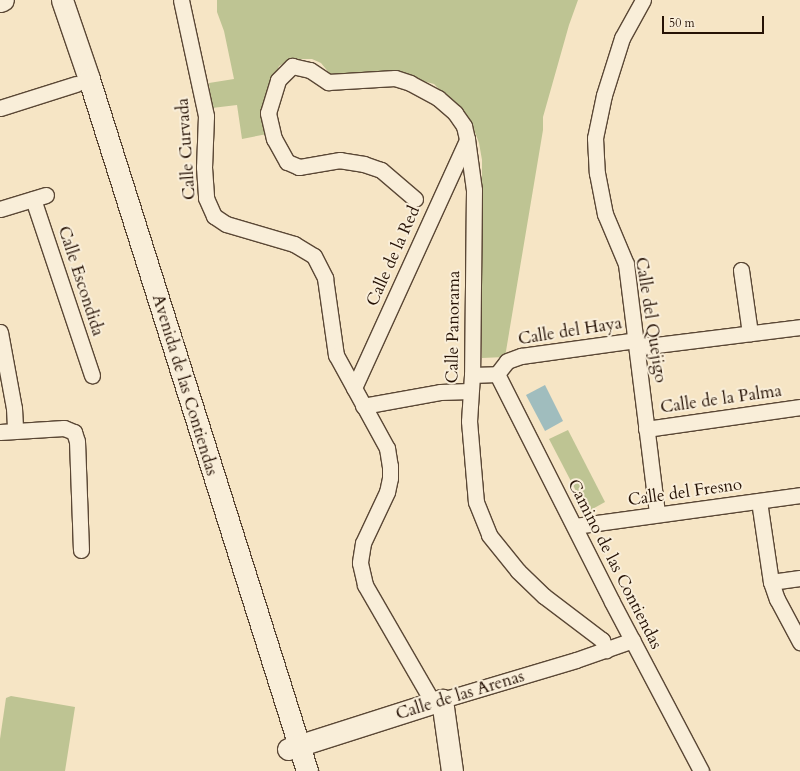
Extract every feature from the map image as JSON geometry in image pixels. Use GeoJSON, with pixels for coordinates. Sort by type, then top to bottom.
{"type":"FeatureCollection","features":[{"type":"Feature","properties":{"kind":"street","name":"Avenida de las Contiendas"},"geometry":{"type":"LineString","coordinates":[[49,0],[215,526],[294,748],[307,771]]}},
{"type":"Feature","properties":{"kind":"street","name":"Avenida de las Contiendas"},"geometry":{"type":"LineString","coordinates":[[62,0],[89,79],[294,748],[294,771]]}},
{"type":"Feature","properties":{"kind":"street","name":"Calle Curvada"},"geometry":{"type":"LineString","coordinates":[[181,0],[206,116],[204,167],[206,198],[214,216],[226,224],[294,244],[314,256],[325,278],[336,355],[386,448],[390,478],[387,492],[363,543],[360,563],[365,585],[437,702]]}},
{"type":"Feature","properties":{"kind":"street","name":"Calle del Quejigo"},"geometry":{"type":"LineString","coordinates":[[643,0],[622,38],[604,95],[595,138],[597,173],[605,214],[626,264],[657,514]]}},
{"type":"Feature","properties":{"kind":"street","name":"Calle Panorama"},"geometry":{"type":"LineString","coordinates":[[415,199],[381,170],[364,164],[340,160],[300,167],[287,162],[274,139],[268,114],[278,80],[292,66],[310,70],[328,82],[396,78],[410,83],[438,98],[455,113],[464,126],[474,190],[472,375],[469,421],[476,502],[489,535],[523,576],[544,596],[602,640],[606,650]]}},
{"type":"Feature","properties":{"kind":"street"},"geometry":{"type":"LineString","coordinates":[[0,108],[76,84]]}},
{"type":"Feature","properties":{"kind":"street","name":"Calle de la Red"},"geometry":{"type":"LineString","coordinates":[[354,388],[467,139]]}},
{"type":"Feature","properties":{"kind":"street"},"geometry":{"type":"LineString","coordinates":[[448,182],[463,178],[468,181],[474,190]]}},
{"type":"Feature","properties":{"kind":"street","name":"Calle Escondida"},"geometry":{"type":"LineString","coordinates":[[0,209],[40,197],[92,375]]}},
{"type":"Feature","properties":{"kind":"street"},"geometry":{"type":"LineString","coordinates":[[741,270],[750,333]]}},
{"type":"Feature","properties":{"kind":"street","name":"Calle del Haya"},"geometry":{"type":"LineString","coordinates":[[497,374],[507,361],[521,356],[636,340],[648,346],[800,327]]}},
{"type":"Feature","properties":{"kind":"street"},"geometry":{"type":"LineString","coordinates":[[0,332],[14,408],[7,431],[64,428],[74,432],[77,441],[81,550]]}},
{"type":"Feature","properties":{"kind":"street"},"geometry":{"type":"LineString","coordinates":[[472,375],[497,374]]}},
{"type":"Feature","properties":{"kind":"street","name":"Camino de las Contiendas"},"geometry":{"type":"LineString","coordinates":[[497,374],[632,640],[701,771]]}},
{"type":"Feature","properties":{"kind":"street"},"geometry":{"type":"LineString","coordinates":[[363,406],[440,392],[470,390]]}},
{"type":"Feature","properties":{"kind":"street","name":"Calle de la Palma"},"geometry":{"type":"LineString","coordinates":[[646,428],[800,407]]}},
{"type":"Feature","properties":{"kind":"street","name":"Calle del Fresno"},"geometry":{"type":"LineString","coordinates":[[575,526],[800,496]]}},
{"type":"Feature","properties":{"kind":"street"},"geometry":{"type":"LineString","coordinates":[[759,501],[771,582],[777,598],[800,642]]}},
{"type":"Feature","properties":{"kind":"street"},"geometry":{"type":"LineString","coordinates":[[771,582],[800,578]]}},
{"type":"Feature","properties":{"kind":"street","name":"Calle de las Arenas"},"geometry":{"type":"LineString","coordinates":[[294,748],[606,650],[632,640]]}},
{"type":"Feature","properties":{"kind":"street"},"geometry":{"type":"LineString","coordinates":[[437,702],[452,771]]}},
{"type":"Feature","properties":{"kind":"green space"},"geometry":{"type":"Polygon","coordinates":[[[217,0],[578,0],[569,25],[543,117],[543,130],[505,357],[482,358],[482,160],[479,143],[473,127],[466,117],[434,84],[390,72],[330,74],[321,63],[312,59],[291,59],[279,66],[263,108],[267,134],[242,139],[237,105],[212,108],[209,83],[234,79],[224,31],[217,12],[217,0]]]}},
{"type":"Feature","properties":{"kind":"green space"},"geometry":{"type":"Polygon","coordinates":[[[568,430],[605,502],[587,512],[549,439],[568,430]]]}},
{"type":"Feature","properties":{"kind":"green space"},"geometry":{"type":"Polygon","coordinates":[[[11,696],[75,707],[65,771],[0,771],[0,739],[6,698],[11,696]]]}},
{"type":"Feature","properties":{"kind":"water"},"geometry":{"type":"Polygon","coordinates":[[[545,385],[563,421],[545,431],[526,395],[545,385]]]}}]}
